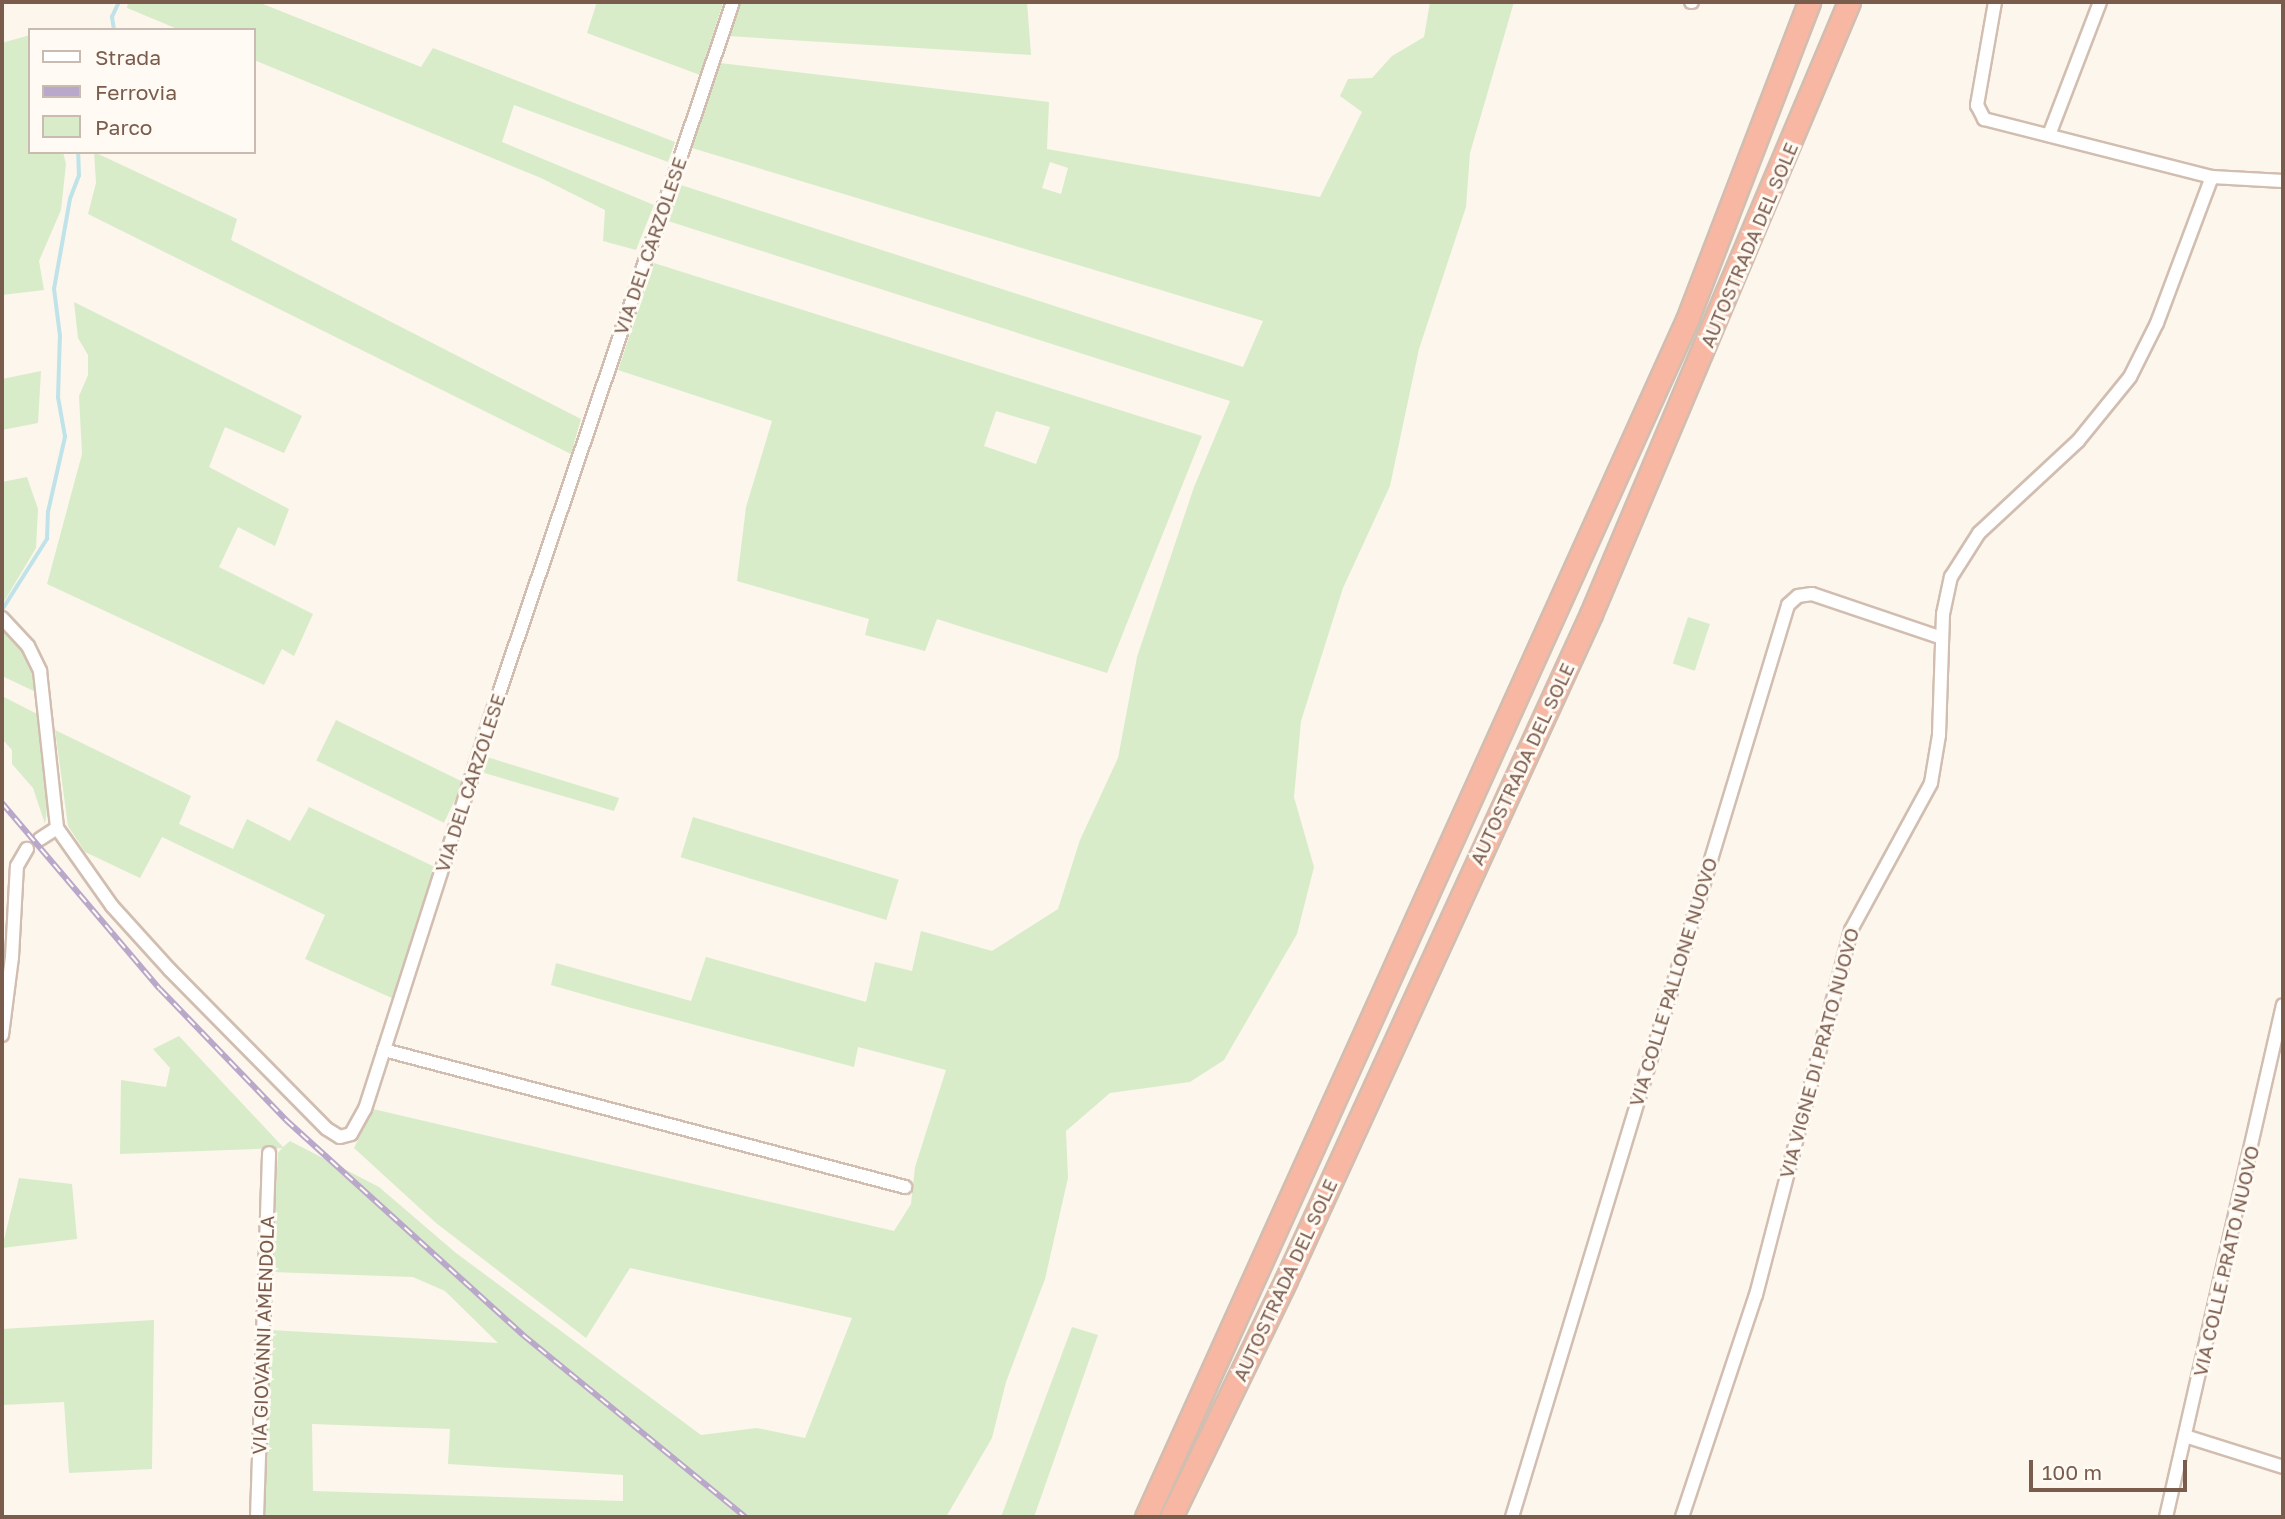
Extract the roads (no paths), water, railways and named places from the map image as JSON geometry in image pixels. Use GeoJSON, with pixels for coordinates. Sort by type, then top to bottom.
{"type":"FeatureCollection","features":[{"type":"Feature","properties":{"kind":"highway","name":"AUTOSTRADA DEL SOLE"},"geometry":{"type":"LineString","coordinates":[[1146,1517],[1687,320],[1809,2]]}},
{"type":"Feature","properties":{"kind":"highway","name":"AUTOSTRADA DEL SOLE"},"geometry":{"type":"LineString","coordinates":[[1171,1517],[1286,1280],[1591,614],[1754,237],[1849,2]]}},
{"type":"Feature","properties":{"kind":"street","name":"VIA DEL CARZOLESE"},"geometry":{"type":"LineString","coordinates":[[57,828],[131,928],[336,1136],[348,1136],[358,1125],[384,1050],[733,2]]}},
{"type":"Feature","properties":{"kind":"street"},"geometry":{"type":"LineString","coordinates":[[1995,2],[1978,113],[1986,120],[2212,177],[2283,181]]}},
{"type":"Feature","properties":{"kind":"street"},"geometry":{"type":"LineString","coordinates":[[2049,135],[2100,2]]}},
{"type":"Feature","properties":{"kind":"street","name":"VIA VIGNE DI PRATO NUOVO"},"geometry":{"type":"LineString","coordinates":[[1682,1517],[1756,1296],[1851,930],[1931,783],[1942,703],[1942,638],[1951,578],[1979,533],[2078,441],[2130,377],[2157,323],[2212,177]]}},
{"type":"Feature","properties":{"kind":"street","name":"VIA COLLE PALLONE NUOVO"},"geometry":{"type":"LineString","coordinates":[[1511,1517],[1788,605],[1798,596],[1812,594],[1942,638]]}},
{"type":"Feature","properties":{"kind":"street"},"geometry":{"type":"LineString","coordinates":[[3,620],[28,646],[40,671],[57,828],[40,839]]}},
{"type":"Feature","properties":{"kind":"street"},"geometry":{"type":"LineString","coordinates":[[2,1035],[12,957],[17,866],[27,849]]}},
{"type":"Feature","properties":{"kind":"street","name":"VIA COLLE PRATO NUOVO"},"geometry":{"type":"LineString","coordinates":[[2166,1517],[2188,1437],[2212,1312],[2245,1186],[2283,1005]]}},
{"type":"Feature","properties":{"kind":"street"},"geometry":{"type":"LineString","coordinates":[[384,1050],[905,1187]]}},
{"type":"Feature","properties":{"kind":"street","name":"VIA GIOVANNI AMENDOLA"},"geometry":{"type":"LineString","coordinates":[[257,1517],[269,1153]]}},
{"type":"Feature","properties":{"kind":"street"},"geometry":{"type":"LineString","coordinates":[[2188,1437],[2283,1467]]}},
{"type":"Feature","properties":{"kind":"waterway"},"geometry":{"type":"LineString","coordinates":[[114,28],[112,17],[119,2]]}},
{"type":"Feature","properties":{"kind":"waterway"},"geometry":{"type":"LineString","coordinates":[[2,610],[47,539],[48,512],[65,437],[58,398],[60,336],[54,289],[70,199],[79,176],[78,154]]}},
{"type":"Feature","properties":{"kind":"railway"},"geometry":{"type":"LineString","coordinates":[[2,803],[160,989],[286,1120],[523,1335],[745,1517]]}}]}
